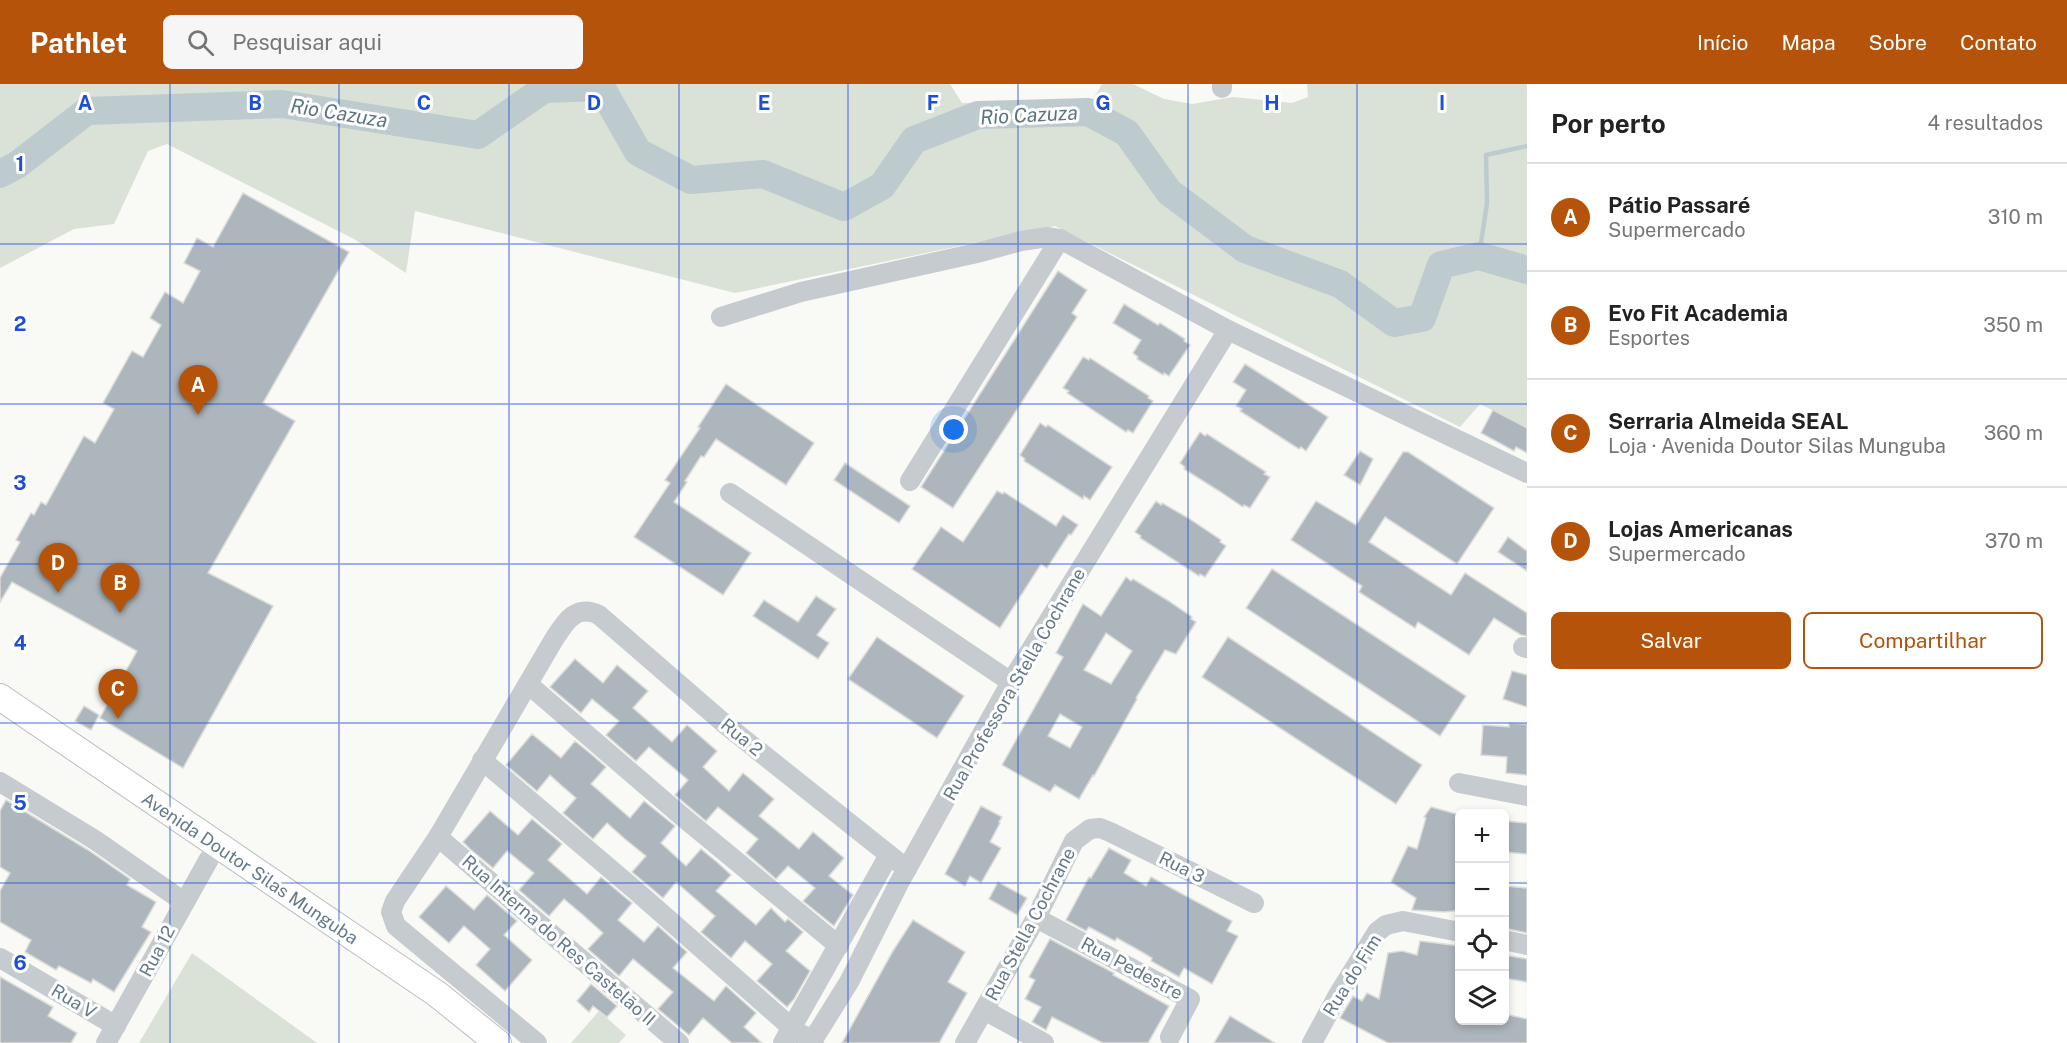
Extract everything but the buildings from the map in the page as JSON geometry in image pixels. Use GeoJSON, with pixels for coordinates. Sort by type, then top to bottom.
{"type":"FeatureCollection","features":[{"type":"Feature","properties":{"kind":"main road","name":"Avenida Doutor Silas Munguba"},"geometry":{"type":"LineString","coordinates":[[0,697],[437,994],[498,1043]]}},
{"type":"Feature","properties":{"kind":"main road","name":"Avenida Doutor Silas Munguba"},"geometry":{"type":"LineString","coordinates":[[0,716],[409,994],[473,1043]]}},
{"type":"Feature","properties":{"kind":"street"},"geometry":{"type":"LineString","coordinates":[[721,317],[801,292],[1021,241],[1048,237],[1060,239],[1228,330],[1527,473]]}},
{"type":"Feature","properties":{"kind":"street"},"geometry":{"type":"LineString","coordinates":[[910,481],[1060,239]]}},
{"type":"Feature","properties":{"kind":"street","name":"Rua Professora Stella Cochrane"},"geometry":{"type":"LineString","coordinates":[[812,1041],[849,982],[907,869],[1011,682],[1228,330]]}},
{"type":"Feature","properties":{"kind":"street"},"geometry":{"type":"LineString","coordinates":[[730,494],[1011,682]]}},
{"type":"Feature","properties":{"kind":"street","name":"Rua 2"},"geometry":{"type":"LineString","coordinates":[[528,684],[568,619],[584,611],[599,615],[726,724],[907,869]]}},
{"type":"Feature","properties":{"kind":"street"},"geometry":{"type":"LineString","coordinates":[[537,1043],[396,926],[391,912],[395,901],[438,837],[528,684],[678,813],[839,946]]}},
{"type":"Feature","properties":{"kind":"street"},"geometry":{"type":"LineString","coordinates":[[482,760],[635,890],[787,1035],[802,1035],[812,1041]]}},
{"type":"Feature","properties":{"kind":"street"},"geometry":{"type":"LineString","coordinates":[[0,782],[95,840],[184,902]]}},
{"type":"Feature","properties":{"kind":"street"},"geometry":{"type":"LineString","coordinates":[[1459,783],[1527,796]]}},
{"type":"Feature","properties":{"kind":"street","name":"Rua Stella Cochrane"},"geometry":{"type":"LineString","coordinates":[[965,1043],[1036,918],[1074,841],[1090,829],[1100,828],[1110,832]]}},
{"type":"Feature","properties":{"kind":"street","name":"Rua 3"},"geometry":{"type":"LineString","coordinates":[[1110,832],[1254,903]]}},
{"type":"Feature","properties":{"kind":"street","name":"Rua Interna do Res Castelão II"},"geometry":{"type":"LineString","coordinates":[[438,837],[680,1043]]}},
{"type":"Feature","properties":{"kind":"street"},"geometry":{"type":"LineString","coordinates":[[787,1035],[889,855]]}},
{"type":"Feature","properties":{"kind":"street","name":"Rua 12"},"geometry":{"type":"LineString","coordinates":[[111,1035],[209,859]]}},
{"type":"Feature","properties":{"kind":"street","name":"Rua Pedestre"},"geometry":{"type":"LineString","coordinates":[[1036,918],[1190,999],[1170,1037]]}},
{"type":"Feature","properties":{"kind":"street","name":"Rua do Fim"},"geometry":{"type":"LineString","coordinates":[[1312,1043],[1338,994],[1377,932],[1386,925],[1403,921],[1455,931]]}},
{"type":"Feature","properties":{"kind":"street"},"geometry":{"type":"LineString","coordinates":[[1509,941],[1527,945]]}},
{"type":"Feature","properties":{"kind":"street","name":"Rua V"},"geometry":{"type":"LineString","coordinates":[[0,958],[111,1035]]}},
{"type":"Feature","properties":{"kind":"street"},"geometry":{"type":"LineString","coordinates":[[984,1010],[1044,1043]]}},
{"type":"Feature","properties":{"kind":"shaded area"},"geometry":{"type":"Polygon","coordinates":[[[0,84],[950,84],[962,103],[1092,101],[1102,84],[1133,84],[1164,99],[1192,104],[1233,97],[1292,103],[1308,97],[1307,84],[1527,84],[1527,427],[1480,404],[1460,427],[1055,226],[735,293],[415,211],[406,273],[354,239],[167,144],[148,151],[114,224],[74,229],[0,268],[0,84]]]}},
{"type":"Feature","properties":{"kind":"shaded area"},"geometry":{"type":"Polygon","coordinates":[[[192,953],[317,1043],[139,1043],[192,953]]]}},
{"type":"Feature","properties":{"kind":"shaded area"},"geometry":{"type":"Polygon","coordinates":[[[599,1011],[626,1035],[619,1043],[571,1043],[599,1011]]]}},
{"type":"Feature","properties":{"kind":"waterway","name":"Rio Cazuza"},"geometry":{"type":"LineString","coordinates":[[0,174],[17,165],[87,111],[282,104],[478,135],[544,89],[601,87],[638,152],[691,180],[763,174],[844,207],[882,186],[914,140],[978,115],[1088,112],[1127,133],[1169,192],[1245,249],[1340,284],[1394,323],[1422,318],[1441,265],[1479,256],[1527,270]]}},
{"type":"Feature","properties":{"kind":"waterway"},"geometry":{"type":"LineString","coordinates":[[1479,256],[1487,203],[1486,155],[1527,146]]}},
{"type":"Feature","properties":{"kind":"place","name":"Pátio Passaré"},"geometry":{"type":"Point","coordinates":[198,415]}},
{"type":"Feature","properties":{"kind":"place","name":"Lojas Americanas"},"geometry":{"type":"Point","coordinates":[58,593]}},
{"type":"Feature","properties":{"kind":"place","name":"Evo Fit Academia"},"geometry":{"type":"Point","coordinates":[120,613]}},
{"type":"Feature","properties":{"kind":"place","name":"Serraria Almeida SEAL"},"geometry":{"type":"Point","coordinates":[118,719]}}]}
